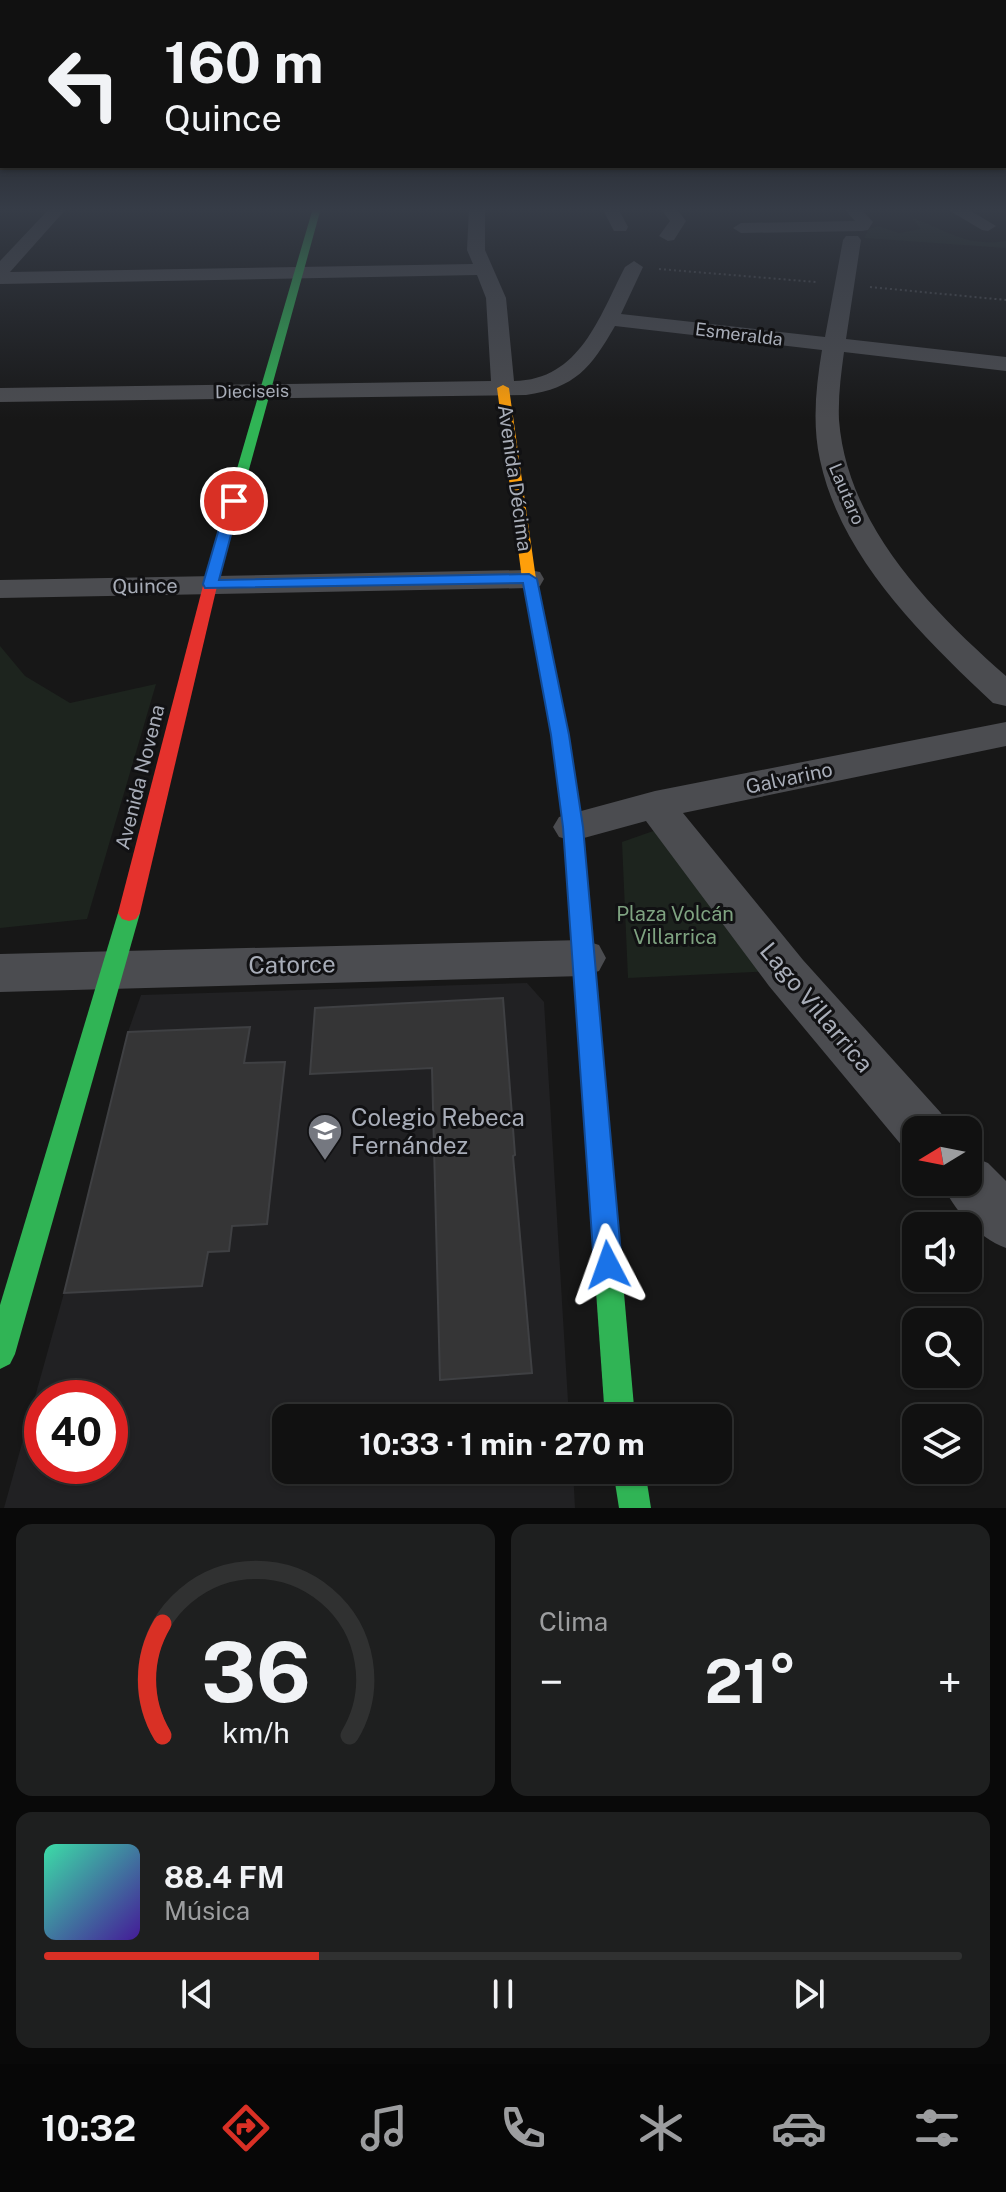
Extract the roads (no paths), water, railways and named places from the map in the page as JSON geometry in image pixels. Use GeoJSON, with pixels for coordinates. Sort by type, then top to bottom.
{"type":"FeatureCollection","features":[{"type":"Feature","properties":{"kind":"street","name":"Avenida Novena"},"geometry":{"type":"LineString","coordinates":[[0,1354],[115,968],[210,584],[298,278]]}},
{"type":"Feature","properties":{"kind":"street","name":"Avenida Décima"},"geometry":{"type":"LineString","coordinates":[[488,278],[496,298],[503,388],[529,579],[560,735],[573,827],[619,1404]]}},
{"type":"Feature","properties":{"kind":"street"},"geometry":{"type":"LineString","coordinates":[[503,388],[547,385],[566,376],[580,362],[628,278]]}},
{"type":"Feature","properties":{"kind":"street","name":"Lautaro"},"geometry":{"type":"LineString","coordinates":[[849,278],[834,345],[827,418],[831,455],[844,496],[874,549],[909,596],[944,636],[1006,695]]}},
{"type":"Feature","properties":{"kind":"street","name":"Esmeralda"},"geometry":{"type":"LineString","coordinates":[[607,319],[1006,364]]}},
{"type":"Feature","properties":{"kind":"street","name":"Dieciseis"},"geometry":{"type":"LineString","coordinates":[[0,395],[503,388]]}},
{"type":"Feature","properties":{"kind":"street","name":"Quince"},"geometry":{"type":"LineString","coordinates":[[0,589],[529,579]]}},
{"type":"Feature","properties":{"kind":"street","name":"Galvarino"},"geometry":{"type":"LineString","coordinates":[[573,827],[655,805],[1006,734]]}},
{"type":"Feature","properties":{"kind":"street","name":"Lago Villarrica"},"geometry":{"type":"LineString","coordinates":[[655,805],[786,973],[910,1116]]}},
{"type":"Feature","properties":{"kind":"street","name":"Catorce"},"geometry":{"type":"LineString","coordinates":[[0,973],[583,958]]}},
{"type":"Feature","properties":{"kind":"street"},"geometry":{"type":"LineString","coordinates":[[982,1196],[1006,1221]]}},
{"type":"Feature","properties":{"kind":"street"},"geometry":{"type":"LineString","coordinates":[[631,1484],[635,1508]]}},
{"type":"Feature","properties":{"kind":"place","name":"Colegio Rebeca Fernández"},"geometry":{"type":"Point","coordinates":[325,1162]}},
{"type":"Feature","properties":{"kind":"park label","name":"Plaza Volcán Villarrica"},"geometry":{"type":"Point","coordinates":[675,926]}}]}
